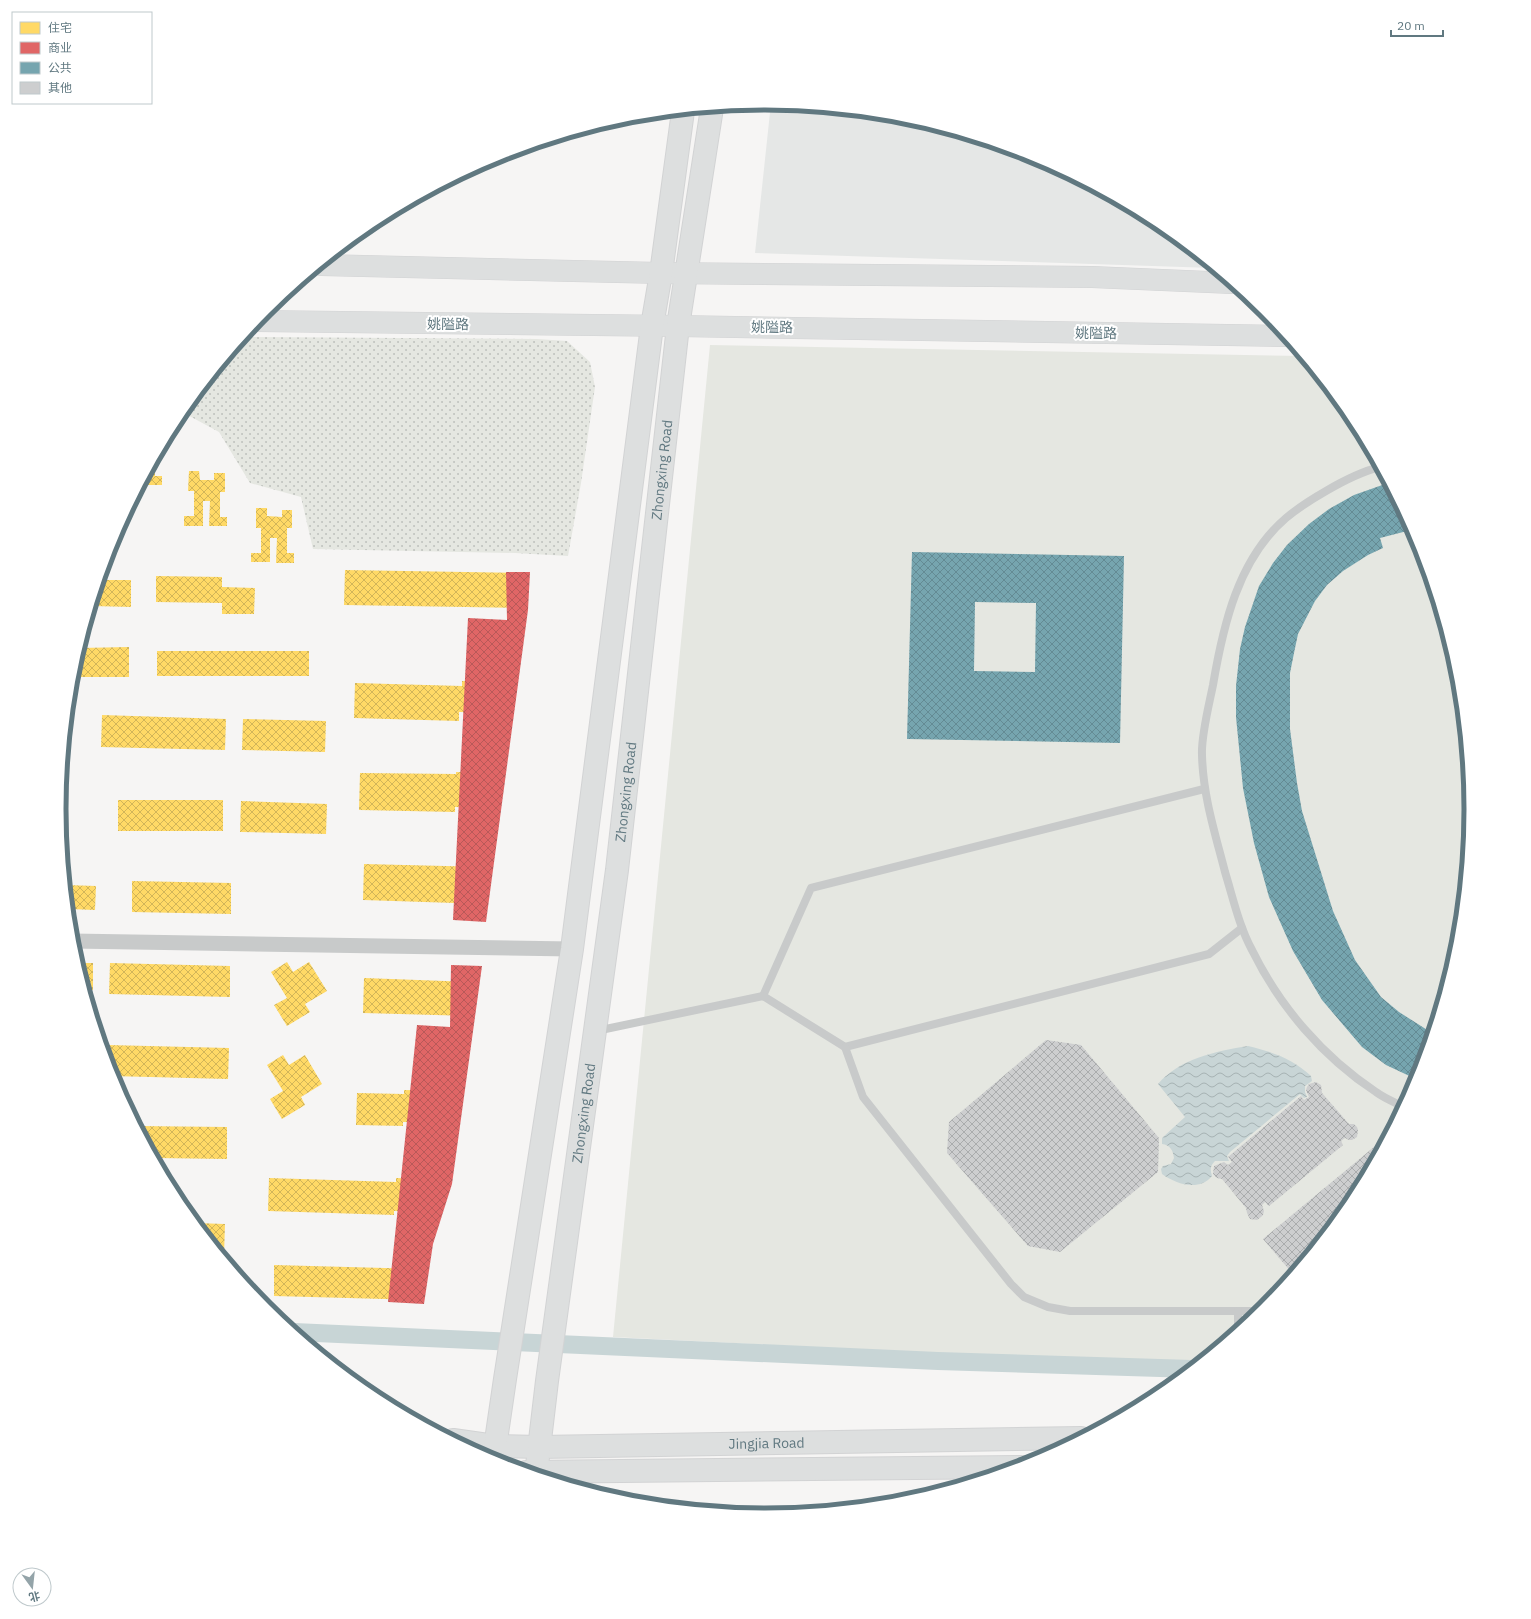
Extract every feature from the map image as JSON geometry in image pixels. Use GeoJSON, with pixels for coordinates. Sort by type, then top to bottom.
{"type":"FeatureCollection","features":[{"type":"Feature","properties":{"kind":"main road","name":"Zhongxing Road"},"geometry":{"type":"LineString","coordinates":[[533,1469],[539,1447],[617,870],[678,326],[711,112]]}},
{"type":"Feature","properties":{"kind":"main road","name":"Zhongxing Road"},"geometry":{"type":"LineString","coordinates":[[494,1454],[572,949],[652,326],[661,273],[682,115]]}},
{"type":"Feature","properties":{"kind":"main road"},"geometry":{"type":"LineString","coordinates":[[327,265],[661,273],[1092,277],[1225,283]]}},
{"type":"Feature","properties":{"kind":"main road","name":"姚隘路"},"geometry":{"type":"LineString","coordinates":[[265,321],[1280,336]]}},
{"type":"Feature","properties":{"kind":"main road","name":"Jingjia Road"},"geometry":{"type":"LineString","coordinates":[[494,1454],[539,1447],[1072,1438]]}},
{"type":"Feature","properties":{"kind":"main road","name":"Jingjia Road"},"geometry":{"type":"LineString","coordinates":[[541,1472],[1006,1466]]}},
{"type":"Feature","properties":{"kind":"street"},"geometry":{"type":"LineString","coordinates":[[78,941],[572,949]]}},
{"type":"Feature","properties":{"kind":"lane"},"geometry":{"type":"LineString","coordinates":[[1375,467],[1345,480],[1313,498],[1285,518],[1264,541],[1249,564],[1233,601],[1221,640],[1202,753],[1204,789],[1214,832],[1242,928],[1252,950],[1281,1000],[1311,1038],[1343,1067],[1376,1093],[1399,1105]]}},
{"type":"Feature","properties":{"kind":"lane"},"geometry":{"type":"LineString","coordinates":[[763,996],[811,888],[1204,789]]}},
{"type":"Feature","properties":{"kind":"lane"},"geometry":{"type":"LineString","coordinates":[[845,1047],[1209,954],[1242,928]]}},
{"type":"Feature","properties":{"kind":"lane"},"geometry":{"type":"LineString","coordinates":[[595,1031],[763,996],[845,1047],[863,1097],[1011,1284],[1024,1297],[1048,1307],[1070,1311],[1253,1311]]}},
{"type":"Feature","properties":{"kind":"lane"},"geometry":{"type":"LineString","coordinates":[[1238,1311],[1238,1325]]}},
{"type":"Feature","properties":{"kind":"shaded area"},"geometry":{"type":"Polygon","coordinates":[[[770,110],[811,111],[902,123],[947,134],[990,147],[1033,163],[1075,182],[1115,204],[1154,228],[1207,268],[755,253],[770,110]]]}},
{"type":"Feature","properties":{"kind":"shaded area"},"geometry":{"type":"Polygon","coordinates":[[[250,337],[537,339],[567,341],[590,362],[595,387],[581,483],[568,556],[515,553],[313,549],[301,497],[250,483],[219,432],[188,415],[211,384],[250,337]]]}},
{"type":"Feature","properties":{"kind":"shaded area"},"geometry":{"type":"Polygon","coordinates":[[[710,345],[1297,356],[1347,421],[1393,500],[1412,542],[1428,585],[1441,628],[1452,673],[1464,764],[1464,855],[1452,946],[1441,991],[1428,1034],[1412,1077],[1393,1119],[1347,1198],[1291,1271],[1260,1304],[1227,1335],[1189,1366],[613,1337],[710,345]]]}},
{"type":"Feature","properties":{"kind":"water"},"geometry":{"type":"Polygon","coordinates":[[[1248,1046],[1281,1056],[1297,1065],[1311,1076],[1312,1081],[1305,1086],[1307,1097],[1304,1098],[1300,1094],[1230,1152],[1227,1156],[1229,1161],[1215,1161],[1211,1168],[1212,1176],[1207,1181],[1201,1184],[1187,1185],[1168,1178],[1162,1174],[1161,1169],[1163,1166],[1171,1164],[1174,1158],[1171,1148],[1162,1144],[1162,1138],[1185,1117],[1158,1084],[1176,1068],[1187,1062],[1211,1054],[1248,1046]]]}},
{"type":"Feature","properties":{"kind":"building: 住宅"},"geometry":{"type":"Polygon","coordinates":[[[155,469],[155,476],[162,476],[162,485],[146,485],[155,469]]]}},
{"type":"Feature","properties":{"kind":"building: 住宅"},"geometry":{"type":"Polygon","coordinates":[[[189,471],[199,471],[200,480],[214,480],[214,473],[225,473],[225,492],[220,492],[220,517],[227,517],[227,526],[209,526],[210,501],[203,501],[203,526],[184,526],[184,516],[194,516],[194,491],[188,491],[189,471]]]}},
{"type":"Feature","properties":{"kind":"building: 住宅"},"geometry":{"type":"Polygon","coordinates":[[[256,508],[267,508],[267,516],[282,517],[282,510],[292,510],[292,528],[287,528],[287,553],[294,553],[294,563],[276,563],[277,538],[270,538],[270,562],[251,562],[251,553],[261,553],[261,528],[256,528],[256,508]]]}},
{"type":"Feature","properties":{"kind":"building: 住宅"},"geometry":{"type":"Polygon","coordinates":[[[345,570],[525,573],[525,608],[344,605],[345,570]]]}},
{"type":"Feature","properties":{"kind":"building: 住宅"},"geometry":{"type":"Polygon","coordinates":[[[156,576],[222,577],[222,587],[255,588],[254,614],[222,614],[222,603],[156,602],[156,576]]]}},
{"type":"Feature","properties":{"kind":"building: 住宅"},"geometry":{"type":"Polygon","coordinates":[[[105,580],[131,580],[131,607],[97,606],[105,580]]]}},
{"type":"Feature","properties":{"kind":"building: 住宅"},"geometry":{"type":"Polygon","coordinates":[[[129,647],[129,677],[78,677],[85,648],[129,647]]]}},
{"type":"Feature","properties":{"kind":"building: 住宅"},"geometry":{"type":"Polygon","coordinates":[[[157,651],[309,651],[309,676],[157,676],[157,651]]]}},
{"type":"Feature","properties":{"kind":"building: 住宅"},"geometry":{"type":"Polygon","coordinates":[[[462,681],[511,682],[510,713],[459,712],[459,721],[354,718],[355,683],[462,686],[462,681]]]}},
{"type":"Feature","properties":{"kind":"building: 住宅"},"geometry":{"type":"Polygon","coordinates":[[[102,715],[226,719],[225,750],[101,747],[102,715]]]}},
{"type":"Feature","properties":{"kind":"building: 住宅"},"geometry":{"type":"Polygon","coordinates":[[[243,719],[326,721],[325,752],[242,750],[243,719]]]}},
{"type":"Feature","properties":{"kind":"building: 住宅"},"geometry":{"type":"Polygon","coordinates":[[[456,772],[500,773],[499,808],[455,807],[455,812],[359,810],[360,773],[456,774],[456,772]]]}},
{"type":"Feature","properties":{"kind":"building: 住宅"},"geometry":{"type":"Polygon","coordinates":[[[118,800],[223,800],[223,831],[118,831],[118,800]]]}},
{"type":"Feature","properties":{"kind":"building: 住宅"},"geometry":{"type":"Polygon","coordinates":[[[241,801],[327,804],[326,834],[240,832],[241,801]]]}},
{"type":"Feature","properties":{"kind":"building: 住宅"},"geometry":{"type":"Polygon","coordinates":[[[364,864],[486,867],[485,904],[363,900],[364,864]]]}},
{"type":"Feature","properties":{"kind":"building: 住宅"},"geometry":{"type":"Polygon","coordinates":[[[132,881],[231,883],[231,914],[132,912],[132,881]]]}},
{"type":"Feature","properties":{"kind":"building: 住宅"},"geometry":{"type":"Polygon","coordinates":[[[70,885],[96,886],[95,910],[73,909],[70,885]]]}},
{"type":"Feature","properties":{"kind":"building: 住宅"},"geometry":{"type":"Polygon","coordinates":[[[287,962],[293,972],[309,962],[327,991],[305,1004],[310,1012],[287,1026],[274,1005],[287,998],[271,972],[287,962]]]}},
{"type":"Feature","properties":{"kind":"building: 住宅"},"geometry":{"type":"Polygon","coordinates":[[[83,963],[93,963],[93,990],[90,990],[83,963]]]}},
{"type":"Feature","properties":{"kind":"building: 住宅"},"geometry":{"type":"Polygon","coordinates":[[[110,963],[230,966],[230,997],[109,994],[110,963]]]}},
{"type":"Feature","properties":{"kind":"building: 住宅"},"geometry":{"type":"Polygon","coordinates":[[[364,978],[472,982],[471,1016],[363,1013],[364,978]]]}},
{"type":"Feature","properties":{"kind":"building: 住宅"},"geometry":{"type":"Polygon","coordinates":[[[108,1045],[229,1048],[228,1079],[119,1076],[108,1045]]]}},
{"type":"Feature","properties":{"kind":"building: 住宅"},"geometry":{"type":"Polygon","coordinates":[[[283,1055],[289,1065],[305,1055],[322,1084],[301,1097],[305,1105],[282,1119],[270,1099],[283,1091],[267,1065],[283,1055]]]}},
{"type":"Feature","properties":{"kind":"building: 住宅"},"geometry":{"type":"Polygon","coordinates":[[[404,1090],[457,1091],[456,1123],[403,1122],[403,1126],[356,1125],[357,1093],[404,1094],[404,1090]]]}},
{"type":"Feature","properties":{"kind":"building: 住宅"},"geometry":{"type":"Polygon","coordinates":[[[142,1126],[227,1127],[227,1159],[159,1158],[142,1126]]]}},
{"type":"Feature","properties":{"kind":"building: 住宅"},"geometry":{"type":"Polygon","coordinates":[[[269,1178],[396,1182],[396,1178],[437,1179],[436,1212],[394,1211],[394,1215],[268,1211],[269,1178]]]}},
{"type":"Feature","properties":{"kind":"building: 住宅"},"geometry":{"type":"Polygon","coordinates":[[[202,1223],[225,1224],[224,1251],[202,1223]]]}},
{"type":"Feature","properties":{"kind":"building: 住宅"},"geometry":{"type":"Polygon","coordinates":[[[274,1265],[422,1269],[421,1300],[274,1296],[274,1265]]]}},
{"type":"Feature","properties":{"kind":"building: 商业"},"geometry":{"type":"Polygon","coordinates":[[[506,572],[530,572],[528,610],[486,922],[453,920],[468,618],[507,620],[506,572]]]}},
{"type":"Feature","properties":{"kind":"building: 商业"},"geometry":{"type":"Polygon","coordinates":[[[451,965],[482,966],[452,1184],[433,1244],[424,1304],[388,1302],[417,1025],[450,1027],[451,965]]]}},
{"type":"Feature","properties":{"kind":"building: 公共"},"geometry":{"type":"Polygon","coordinates":[[[1384,484],[1407,531],[1380,538],[1383,548],[1368,555],[1343,571],[1327,585],[1315,601],[1298,634],[1290,673],[1290,729],[1302,811],[1333,911],[1355,960],[1381,997],[1399,1012],[1429,1031],[1412,1077],[1386,1065],[1362,1047],[1322,1000],[1293,951],[1269,897],[1254,843],[1243,788],[1236,717],[1236,686],[1240,649],[1245,627],[1259,586],[1273,563],[1287,545],[1309,524],[1329,509],[1354,495],[1384,484]]]}},
{"type":"Feature","properties":{"kind":"building: 公共"},"geometry":{"type":"Polygon","coordinates":[[[912,552],[1124,556],[1120,743],[907,739],[912,552]],[[975,602],[974,671],[1035,672],[1036,603],[975,602]]]}},
{"type":"Feature","properties":{"kind":"building: 其他"},"geometry":{"type":"Polygon","coordinates":[[[1046,1040],[1081,1045],[1159,1138],[1158,1172],[1060,1252],[1028,1246],[947,1153],[949,1122],[1046,1040]]]}},
{"type":"Feature","properties":{"kind":"building: 其他"},"geometry":{"type":"Polygon","coordinates":[[[1316,1082],[1321,1085],[1322,1093],[1349,1124],[1354,1124],[1357,1127],[1357,1137],[1352,1140],[1345,1138],[1341,1141],[1343,1145],[1269,1206],[1265,1202],[1262,1205],[1264,1211],[1261,1217],[1257,1220],[1250,1219],[1246,1208],[1222,1179],[1217,1178],[1213,1174],[1214,1166],[1224,1162],[1228,1165],[1232,1162],[1228,1157],[1301,1096],[1304,1100],[1309,1097],[1306,1090],[1307,1087],[1309,1084],[1316,1082]]]}},
{"type":"Feature","properties":{"kind":"building: 其他"},"geometry":{"type":"Polygon","coordinates":[[[1380,1142],[1347,1198],[1291,1271],[1263,1239],[1380,1142]]]}},
{"type":"Feature","properties":{"kind":"waterway"},"geometry":{"type":"LineString","coordinates":[[301,1332],[938,1361],[1184,1369]]}}]}
